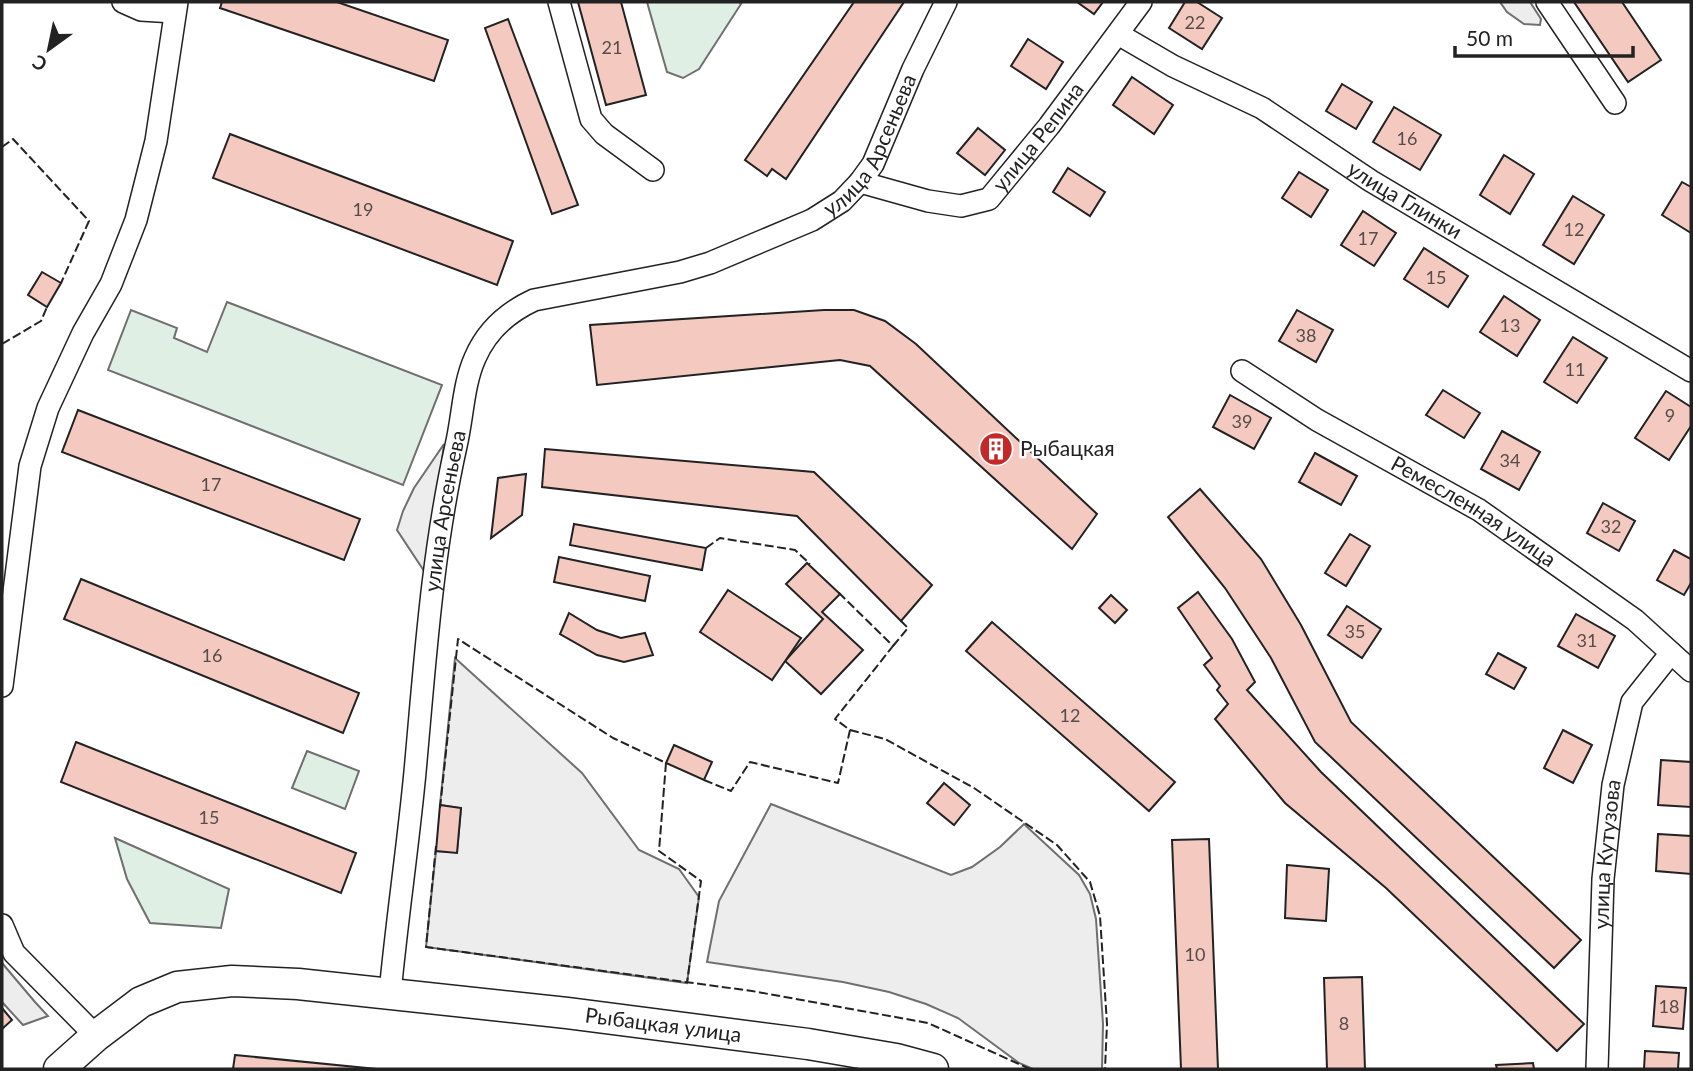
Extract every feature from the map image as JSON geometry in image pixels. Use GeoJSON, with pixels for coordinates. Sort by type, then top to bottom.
{"type":"FeatureCollection","features":[{"type":"Feature","properties":{"kind":"main road"},"geometry":{"type":"LineString","coordinates":[[59,1069],[96,1036],[141,1002],[164,991],[203,983],[232,981],[390,993]]}},
{"type":"Feature","properties":{"kind":"main road","name":"Рыбацкая улица"},"geometry":{"type":"LineString","coordinates":[[390,993],[808,1044],[896,1059],[933,1069]]}},
{"type":"Feature","properties":{"kind":"street"},"geometry":{"type":"LineString","coordinates":[[2,686],[30,466],[48,408],[83,332],[111,284],[136,220],[156,141],[175,7],[141,10],[123,2]]}},
{"type":"Feature","properties":{"kind":"street"},"geometry":{"type":"LineString","coordinates":[[559,2],[591,119],[604,134],[653,170]]}},
{"type":"Feature","properties":{"kind":"street","name":"улица Арсеньева"},"geometry":{"type":"LineString","coordinates":[[390,993],[412,798],[429,610],[447,484],[458,441],[466,384],[484,340],[514,309],[534,300],[680,272],[710,263],[812,220],[842,201],[873,164],[908,80],[946,2]]}},
{"type":"Feature","properties":{"kind":"street","name":"улица Репина"},"geometry":{"type":"LineString","coordinates":[[860,182],[928,201],[961,206],[989,199],[1049,126],[1141,2]]}},
{"type":"Feature","properties":{"kind":"street"},"geometry":{"type":"LineString","coordinates":[[1547,2],[1615,103]]}},
{"type":"Feature","properties":{"kind":"street","name":"улица Глинки"},"geometry":{"type":"LineString","coordinates":[[1118,34],[1173,66],[1262,108],[1371,181],[1691,371]]}},
{"type":"Feature","properties":{"kind":"street","name":"Ремесленная улица"},"geometry":{"type":"LineString","coordinates":[[1242,371],[1317,420],[1479,510],[1634,621],[1691,671]]}},
{"type":"Feature","properties":{"kind":"street","name":"улица Кутузова"},"geometry":{"type":"LineString","coordinates":[[1597,1069],[1603,879],[1613,785],[1632,702],[1671,653]]}},
{"type":"Feature","properties":{"kind":"street"},"geometry":{"type":"LineString","coordinates":[[2,925],[14,953],[96,1036]]}},
{"type":"Feature","properties":{"kind":"green space"},"geometry":{"type":"Polygon","coordinates":[[[647,2],[741,4],[699,69],[683,78],[667,72],[647,2]]]}},
{"type":"Feature","properties":{"kind":"green space"},"geometry":{"type":"Polygon","coordinates":[[[227,302],[442,385],[403,485],[108,370],[131,310],[177,328],[174,338],[207,352],[227,302]]]}},
{"type":"Feature","properties":{"kind":"green space"},"geometry":{"type":"Polygon","coordinates":[[[307,751],[359,771],[345,809],[292,788],[307,751]]]}},
{"type":"Feature","properties":{"kind":"green space"},"geometry":{"type":"Polygon","coordinates":[[[115,838],[229,889],[221,928],[150,923],[127,879],[115,838]]]}},
{"type":"Feature","properties":{"kind":"shaded area"},"geometry":{"type":"Polygon","coordinates":[[[1500,2],[1530,2],[1541,19],[1540,25],[1524,24],[1507,12],[1500,2]]]}},
{"type":"Feature","properties":{"kind":"shaded area"},"geometry":{"type":"Polygon","coordinates":[[[444,444],[428,577],[397,530],[414,488],[444,444]]]}},
{"type":"Feature","properties":{"kind":"shaded area"},"geometry":{"type":"Polygon","coordinates":[[[455,658],[582,773],[639,850],[679,869],[699,897],[687,983],[426,947],[436,851],[457,852],[461,808],[440,805],[455,658]]]}},
{"type":"Feature","properties":{"kind":"shaded area"},"geometry":{"type":"Polygon","coordinates":[[[771,804],[951,875],[972,867],[1000,847],[1024,824],[1079,875],[1090,894],[1096,919],[1103,1024],[1102,1069],[1033,1069],[1019,1063],[958,1018],[889,992],[843,982],[707,962],[719,901],[771,804]]]}},
{"type":"Feature","properties":{"kind":"shaded area"},"geometry":{"type":"Polygon","coordinates":[[[2,963],[48,1016],[23,1025],[2,1002],[2,963]]]}},
{"type":"Feature","properties":{"kind":"building"},"geometry":{"type":"Polygon","coordinates":[[[222,2],[337,2],[448,40],[434,81],[220,8],[222,2]]]}},
{"type":"Feature","properties":{"kind":"building"},"geometry":{"type":"Polygon","coordinates":[[[578,2],[621,2],[646,95],[606,105],[578,2]]]}},
{"type":"Feature","properties":{"kind":"building"},"geometry":{"type":"Polygon","coordinates":[[[854,2],[904,2],[786,179],[772,169],[767,176],[745,160],[854,2]]]}},
{"type":"Feature","properties":{"kind":"building"},"geometry":{"type":"Polygon","coordinates":[[[1077,2],[1103,2],[1094,14],[1077,2]]]}},
{"type":"Feature","properties":{"kind":"building"},"geometry":{"type":"Polygon","coordinates":[[[1185,2],[1197,2],[1222,18],[1202,49],[1169,28],[1185,2]]]}},
{"type":"Feature","properties":{"kind":"building"},"geometry":{"type":"Polygon","coordinates":[[[1574,2],[1622,2],[1661,60],[1628,82],[1574,2]]]}},
{"type":"Feature","properties":{"kind":"building"},"geometry":{"type":"Polygon","coordinates":[[[508,19],[578,205],[552,214],[485,28],[508,19]]]}},
{"type":"Feature","properties":{"kind":"building"},"geometry":{"type":"Polygon","coordinates":[[[1028,39],[1063,62],[1046,89],[1011,66],[1028,39]]]}},
{"type":"Feature","properties":{"kind":"building"},"geometry":{"type":"Polygon","coordinates":[[[1132,77],[1173,105],[1154,134],[1113,105],[1132,77]]]}},
{"type":"Feature","properties":{"kind":"building"},"geometry":{"type":"Polygon","coordinates":[[[1342,84],[1372,102],[1356,129],[1326,111],[1342,84]]]}},
{"type":"Feature","properties":{"kind":"building"},"geometry":{"type":"Polygon","coordinates":[[[1394,107],[1441,135],[1420,170],[1373,142],[1394,107]]]}},
{"type":"Feature","properties":{"kind":"building"},"geometry":{"type":"Polygon","coordinates":[[[978,128],[1005,150],[985,175],[957,153],[978,128]]]}},
{"type":"Feature","properties":{"kind":"building"},"geometry":{"type":"Polygon","coordinates":[[[230,134],[513,241],[497,285],[213,178],[230,134]]]}},
{"type":"Feature","properties":{"kind":"building"},"geometry":{"type":"Polygon","coordinates":[[[1504,155],[1534,174],[1510,214],[1480,195],[1504,155]]]}},
{"type":"Feature","properties":{"kind":"building"},"geometry":{"type":"Polygon","coordinates":[[[1068,168],[1105,192],[1090,216],[1053,192],[1068,168]]]}},
{"type":"Feature","properties":{"kind":"building"},"geometry":{"type":"Polygon","coordinates":[[[1299,172],[1328,190],[1311,217],[1282,198],[1299,172]]]}},
{"type":"Feature","properties":{"kind":"building"},"geometry":{"type":"Polygon","coordinates":[[[1682,182],[1691,187],[1691,233],[1662,215],[1682,182]]]}},
{"type":"Feature","properties":{"kind":"building"},"geometry":{"type":"Polygon","coordinates":[[[1573,196],[1604,215],[1574,264],[1543,245],[1573,196]]]}},
{"type":"Feature","properties":{"kind":"building"},"geometry":{"type":"Polygon","coordinates":[[[1363,211],[1396,233],[1374,266],[1341,245],[1363,211]]]}},
{"type":"Feature","properties":{"kind":"building"},"geometry":{"type":"Polygon","coordinates":[[[1424,248],[1468,276],[1448,307],[1404,279],[1424,248]]]}},
{"type":"Feature","properties":{"kind":"building"},"geometry":{"type":"Polygon","coordinates":[[[42,272],[61,283],[47,307],[28,295],[42,272]]]}},
{"type":"Feature","properties":{"kind":"building"},"geometry":{"type":"Polygon","coordinates":[[[1504,296],[1540,320],[1517,356],[1480,332],[1504,296]]]}},
{"type":"Feature","properties":{"kind":"building","name":"Рыбацкая"},"geometry":{"type":"Polygon","coordinates":[[[854,310],[885,321],[916,344],[1097,514],[1072,549],[870,366],[840,360],[597,385],[590,325],[854,310]]]}},
{"type":"Feature","properties":{"kind":"building"},"geometry":{"type":"Polygon","coordinates":[[[1297,310],[1333,330],[1316,362],[1279,341],[1297,310]]]}},
{"type":"Feature","properties":{"kind":"building"},"geometry":{"type":"Polygon","coordinates":[[[1573,337],[1607,358],[1577,403],[1544,382],[1573,337]]]}},
{"type":"Feature","properties":{"kind":"building"},"geometry":{"type":"Polygon","coordinates":[[[1443,390],[1480,413],[1464,438],[1426,415],[1443,390]]]}},
{"type":"Feature","properties":{"kind":"building"},"geometry":{"type":"Polygon","coordinates":[[[1666,391],[1691,407],[1691,426],[1669,460],[1635,438],[1666,391]]]}},
{"type":"Feature","properties":{"kind":"building"},"geometry":{"type":"Polygon","coordinates":[[[1230,395],[1271,418],[1254,449],[1213,427],[1230,395]]]}},
{"type":"Feature","properties":{"kind":"building"},"geometry":{"type":"Polygon","coordinates":[[[78,410],[360,519],[344,560],[62,452],[78,410]]]}},
{"type":"Feature","properties":{"kind":"building"},"geometry":{"type":"Polygon","coordinates":[[[1502,431],[1540,452],[1519,490],[1481,469],[1502,431]]]}},
{"type":"Feature","properties":{"kind":"building"},"geometry":{"type":"Polygon","coordinates":[[[545,449],[814,472],[932,585],[901,621],[797,516],[542,487],[545,449]]]}},
{"type":"Feature","properties":{"kind":"building"},"geometry":{"type":"Polygon","coordinates":[[[1315,453],[1357,476],[1341,505],[1299,482],[1315,453]]]}},
{"type":"Feature","properties":{"kind":"building"},"geometry":{"type":"Polygon","coordinates":[[[526,474],[522,515],[491,538],[498,478],[526,474]]]}},
{"type":"Feature","properties":{"kind":"building"},"geometry":{"type":"Polygon","coordinates":[[[1200,489],[1261,559],[1301,625],[1351,722],[1581,940],[1554,968],[1315,742],[1271,658],[1225,588],[1168,517],[1200,489]]]}},
{"type":"Feature","properties":{"kind":"building"},"geometry":{"type":"Polygon","coordinates":[[[1603,503],[1635,521],[1619,551],[1587,533],[1603,503]]]}},
{"type":"Feature","properties":{"kind":"building"},"geometry":{"type":"Polygon","coordinates":[[[574,524],[706,548],[702,570],[570,545],[574,524]]]}},
{"type":"Feature","properties":{"kind":"building"},"geometry":{"type":"Polygon","coordinates":[[[1350,534],[1370,546],[1346,586],[1325,573],[1350,534]]]}},
{"type":"Feature","properties":{"kind":"building"},"geometry":{"type":"Polygon","coordinates":[[[1674,550],[1691,559],[1691,583],[1684,595],[1657,580],[1674,550]]]}},
{"type":"Feature","properties":{"kind":"building"},"geometry":{"type":"Polygon","coordinates":[[[559,557],[650,576],[645,601],[554,582],[559,557]]]}},
{"type":"Feature","properties":{"kind":"building"},"geometry":{"type":"Polygon","coordinates":[[[807,563],[840,594],[822,612],[863,650],[821,694],[785,661],[823,619],[786,584],[807,563]]]}},
{"type":"Feature","properties":{"kind":"building"},"geometry":{"type":"Polygon","coordinates":[[[81,579],[359,693],[343,733],[64,619],[81,579]]]}},
{"type":"Feature","properties":{"kind":"building"},"geometry":{"type":"Polygon","coordinates":[[[728,590],[801,638],[772,680],[700,632],[728,590]]]}},
{"type":"Feature","properties":{"kind":"building"},"geometry":{"type":"Polygon","coordinates":[[[1198,592],[1232,639],[1255,682],[1247,690],[1321,772],[1584,1024],[1557,1051],[1386,888],[1285,803],[1215,719],[1228,704],[1217,690],[1220,686],[1204,665],[1212,658],[1178,608],[1198,592]]]}},
{"type":"Feature","properties":{"kind":"building"},"geometry":{"type":"Polygon","coordinates":[[[1111,595],[1127,610],[1115,623],[1099,608],[1111,595]]]}},
{"type":"Feature","properties":{"kind":"building"},"geometry":{"type":"Polygon","coordinates":[[[1347,606],[1381,629],[1362,658],[1328,635],[1347,606]]]}},
{"type":"Feature","properties":{"kind":"building"},"geometry":{"type":"Polygon","coordinates":[[[569,613],[597,630],[621,638],[645,633],[653,655],[624,662],[597,655],[560,634],[569,613]]]}},
{"type":"Feature","properties":{"kind":"building"},"geometry":{"type":"Polygon","coordinates":[[[1576,614],[1615,636],[1598,668],[1558,646],[1576,614]]]}},
{"type":"Feature","properties":{"kind":"building"},"geometry":{"type":"Polygon","coordinates":[[[992,622],[1175,782],[1149,811],[966,651],[992,622]]]}},
{"type":"Feature","properties":{"kind":"building"},"geometry":{"type":"Polygon","coordinates":[[[1498,653],[1526,668],[1514,689],[1486,674],[1498,653]]]}},
{"type":"Feature","properties":{"kind":"building"},"geometry":{"type":"Polygon","coordinates":[[[1563,730],[1592,745],[1573,783],[1544,768],[1563,730]]]}},
{"type":"Feature","properties":{"kind":"building"},"geometry":{"type":"Polygon","coordinates":[[[76,742],[356,853],[341,893],[61,782],[76,742]]]}},
{"type":"Feature","properties":{"kind":"building"},"geometry":{"type":"Polygon","coordinates":[[[674,745],[712,762],[704,780],[666,763],[674,745]]]}},
{"type":"Feature","properties":{"kind":"building"},"geometry":{"type":"Polygon","coordinates":[[[1661,760],[1691,762],[1691,807],[1658,805],[1661,760]]]}},
{"type":"Feature","properties":{"kind":"building"},"geometry":{"type":"Polygon","coordinates":[[[944,783],[970,805],[954,825],[927,803],[944,783]]]}},
{"type":"Feature","properties":{"kind":"building"},"geometry":{"type":"Polygon","coordinates":[[[440,805],[461,808],[457,853],[436,851],[440,805]]]}},
{"type":"Feature","properties":{"kind":"building"},"geometry":{"type":"Polygon","coordinates":[[[1658,834],[1691,836],[1691,874],[1656,871],[1658,834]]]}},
{"type":"Feature","properties":{"kind":"building"},"geometry":{"type":"Polygon","coordinates":[[[1209,839],[1218,1069],[1181,1069],[1172,840],[1209,839]]]}},
{"type":"Feature","properties":{"kind":"building"},"geometry":{"type":"Polygon","coordinates":[[[1287,865],[1329,869],[1326,921],[1285,918],[1287,865]]]}},
{"type":"Feature","properties":{"kind":"building"},"geometry":{"type":"Polygon","coordinates":[[[1362,977],[1365,1069],[1327,1069],[1324,978],[1362,977]]]}},
{"type":"Feature","properties":{"kind":"building"},"geometry":{"type":"Polygon","coordinates":[[[1656,986],[1686,988],[1683,1029],[1653,1026],[1656,986]]]}},
{"type":"Feature","properties":{"kind":"building"},"geometry":{"type":"Polygon","coordinates":[[[2,1008],[12,1020],[2,1029],[2,1008]]]}},
{"type":"Feature","properties":{"kind":"building"},"geometry":{"type":"Polygon","coordinates":[[[1645,1051],[1679,1053],[1678,1069],[1644,1069],[1645,1051]]]}},
{"type":"Feature","properties":{"kind":"building"},"geometry":{"type":"Polygon","coordinates":[[[235,1055],[377,1069],[233,1069],[235,1055]]]}},
{"type":"Feature","properties":{"kind":"building"},"geometry":{"type":"Polygon","coordinates":[[[1533,1063],[1534,1069],[1497,1069],[1496,1065],[1533,1063]]]}},
{"type":"Feature","properties":{"kind":"fence"},"geometry":{"type":"LineString","coordinates":[[2,147],[13,139],[89,221],[61,283]]}},
{"type":"Feature","properties":{"kind":"fence"},"geometry":{"type":"LineString","coordinates":[[2,344],[41,321],[47,307]]}},
{"type":"Feature","properties":{"kind":"fence"},"geometry":{"type":"LineString","coordinates":[[706,548],[720,538],[795,550],[810,564]]}},
{"type":"Feature","properties":{"kind":"fence"},"geometry":{"type":"LineString","coordinates":[[704,780],[731,791],[750,762],[838,783],[850,730],[835,719],[893,646],[837,591]]}},
{"type":"Feature","properties":{"kind":"fence"},"geometry":{"type":"LineString","coordinates":[[893,646],[908,628],[901,621]]}},
{"type":"Feature","properties":{"kind":"fence"},"geometry":{"type":"LineString","coordinates":[[440,808],[458,639],[613,738],[666,763],[659,851],[701,881],[687,983]]}},
{"type":"Feature","properties":{"kind":"fence"},"geometry":{"type":"LineString","coordinates":[[850,730],[885,739],[974,788],[1057,845],[1090,882],[1100,916],[1107,1024],[1105,1069]]}},
{"type":"Feature","properties":{"kind":"fence"},"geometry":{"type":"LineString","coordinates":[[436,846],[426,947],[752,991],[928,1023],[1030,1069]]}},
{"type":"Feature","properties":{"kind":"place","name":"Рыбацкая"},"geometry":{"type":"Point","coordinates":[996,449]}}]}
